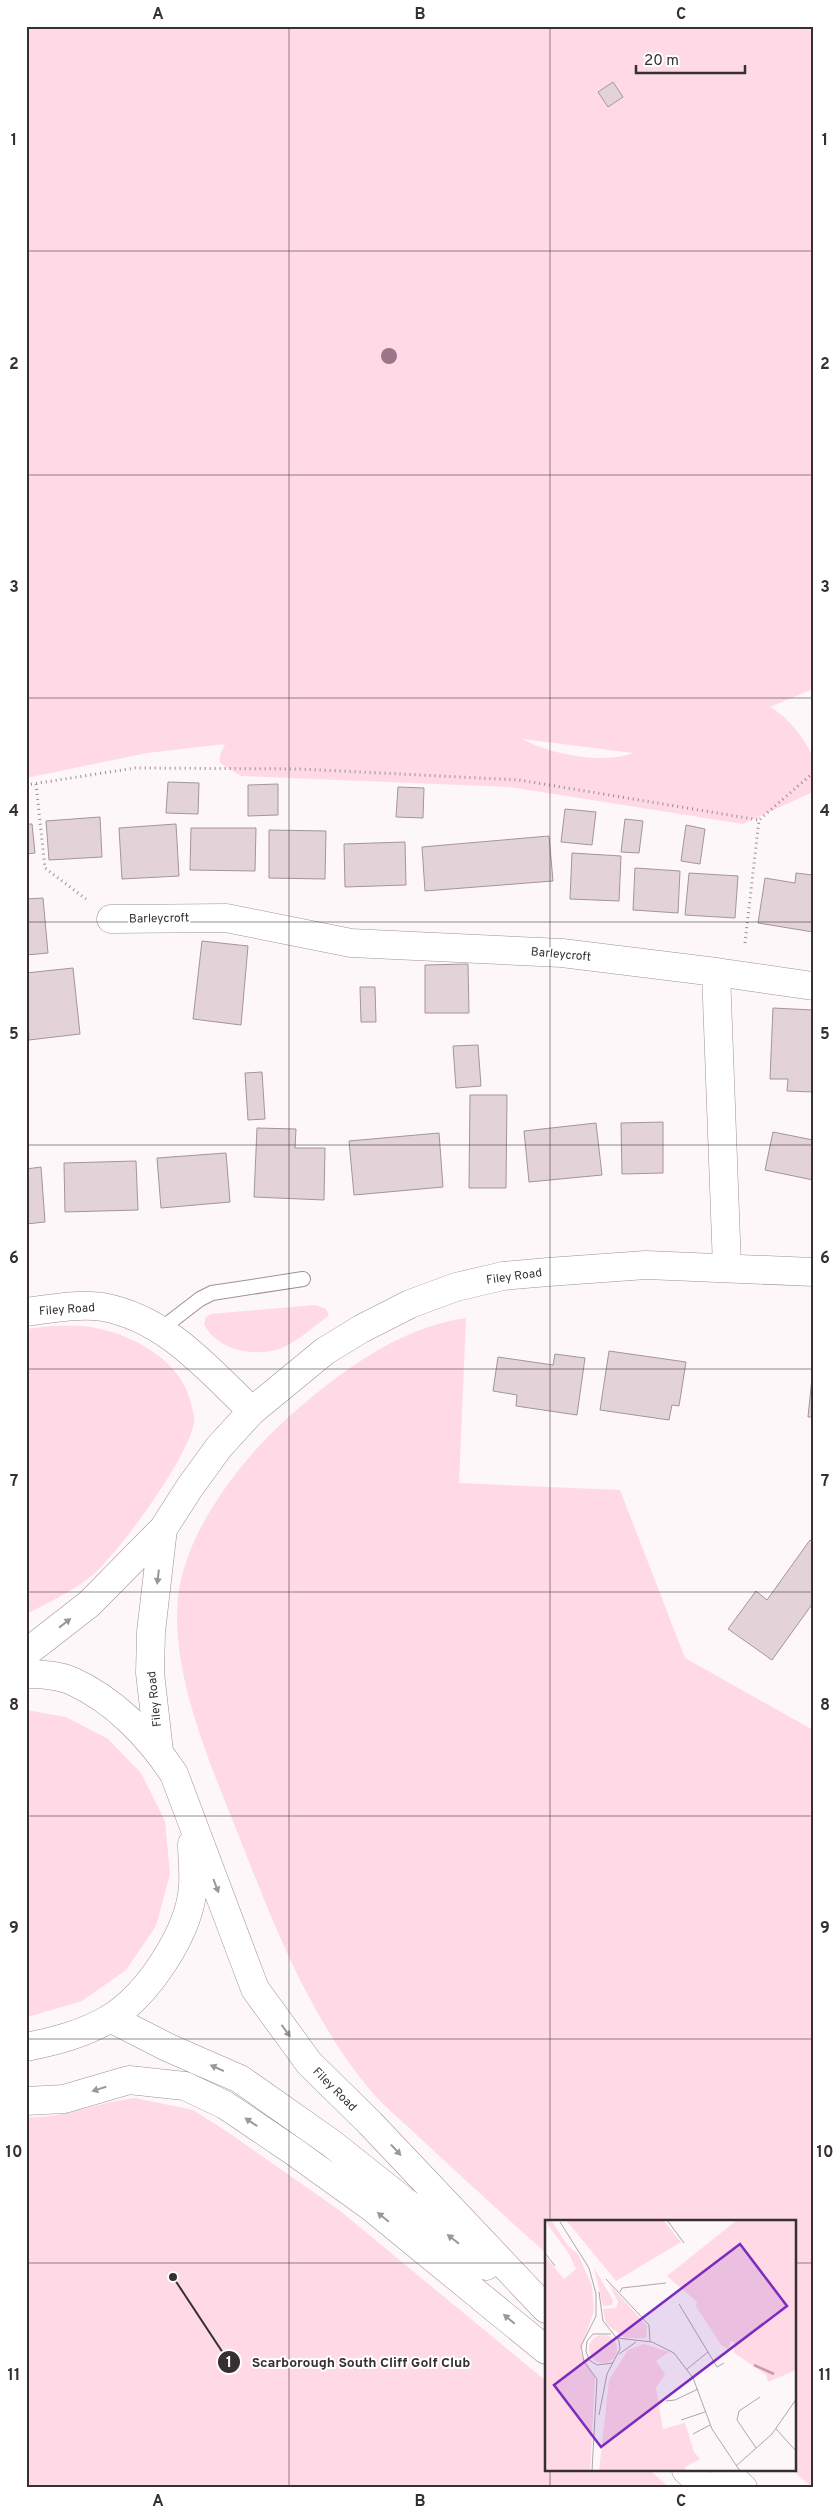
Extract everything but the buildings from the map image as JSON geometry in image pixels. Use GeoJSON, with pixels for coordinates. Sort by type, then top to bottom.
{"type":"FeatureCollection","features":[{"type":"Feature","properties":{"kind":"main road","name":"Barleycroft"},"geometry":{"type":"LineString","coordinates":[[111,918],[226,918],[351,943],[562,953],[813,986]]}},
{"type":"Feature","properties":{"kind":"main road"},"geometry":{"type":"LineString","coordinates":[[727,1267],[729,974]]}},
{"type":"Feature","properties":{"kind":"main road","name":"Filey Road"},"geometry":{"type":"LineString","coordinates":[[26,1653],[89,1604],[164,1528],[190,1487],[214,1455],[252,1411],[325,1351],[361,1329],[410,1304],[456,1287],[503,1276],[567,1270],[646,1265],[813,1272]]}},
{"type":"Feature","properties":{"kind":"main road","name":"Filey Road"},"geometry":{"type":"LineString","coordinates":[[26,1312],[63,1308],[102,1307],[161,1329],[190,1351],[252,1411]]}},
{"type":"Feature","properties":{"kind":"main road","name":"Filey Road"},"geometry":{"type":"LineString","coordinates":[[159,1751],[150,1673],[151,1632],[164,1528]]}},
{"type":"Feature","properties":{"kind":"main road","name":"Filey Road"},"geometry":{"type":"LineString","coordinates":[[26,1674],[44,1674],[71,1681],[125,1715],[159,1751],[174,1774],[191,1824],[255,1989],[309,2063],[370,2123],[545,2310]]}},
{"type":"Feature","properties":{"kind":"main road","name":"Filey Road"},"geometry":{"type":"LineString","coordinates":[[26,2047],[67,2039],[110,2018],[152,1980],[182,1930],[193,1887],[191,1824]]}},
{"type":"Feature","properties":{"kind":"main road","name":"Filey Road"},"geometry":{"type":"LineString","coordinates":[[110,2018],[170,2048],[240,2079],[331,2143],[545,2310]]}},
{"type":"Feature","properties":{"kind":"main road"},"geometry":{"type":"LineString","coordinates":[[26,2101],[64,2099],[129,2080],[185,2086],[225,2105],[293,2151],[371,2208],[545,2349]]}},
{"type":"Feature","properties":{"kind":"main road"},"geometry":{"type":"LineString","coordinates":[[688,2472],[706,2488]]}},
{"type":"Feature","properties":{"kind":"main road"},"geometry":{"type":"LineString","coordinates":[[726,2472],[744,2488]]}},
{"type":"Feature","properties":{"kind":"lane"},"geometry":{"type":"LineString","coordinates":[[161,1329],[200,1299],[212,1293],[302,1279]]}},
{"type":"Feature","properties":{"kind":"path"},"geometry":{"type":"LineString","coordinates":[[26,785],[135,768],[302,769],[518,780],[760,820]]}},
{"type":"Feature","properties":{"kind":"path"},"geometry":{"type":"LineString","coordinates":[[729,974],[760,820],[813,774]]}},
{"type":"Feature","properties":{"kind":"path"},"geometry":{"type":"LineString","coordinates":[[36,784],[45,868],[111,918]]}},
{"type":"Feature","properties":{"kind":"shaded area"},"geometry":{"type":"Polygon","coordinates":[[[26,26],[813,26],[813,689],[770,707],[790,723],[807,746],[813,761],[813,792],[743,824],[510,787],[241,776],[220,763],[220,755],[225,744],[147,753],[26,778],[26,26]],[[522,739],[561,753],[591,758],[606,758],[633,753],[522,739]]]}},
{"type":"Feature","properties":{"kind":"shaded area"},"geometry":{"type":"Polygon","coordinates":[[[315,1305],[326,1309],[329,1315],[294,1342],[272,1351],[250,1352],[238,1350],[218,1341],[204,1324],[206,1317],[211,1314],[315,1305]]]}},
{"type":"Feature","properties":{"kind":"shaded area"},"geometry":{"type":"Polygon","coordinates":[[[466,1318],[459,1483],[620,1490],[685,1658],[813,1730],[813,2488],[794,2472],[796,2472],[796,2220],[545,2220],[545,2252],[382,2103],[348,2061],[310,2000],[294,1967],[265,1901],[203,1744],[184,1679],[177,1615],[180,1585],[186,1563],[205,1519],[233,1477],[249,1458],[301,1406],[366,1357],[414,1332],[440,1323],[466,1318]]]}},
{"type":"Feature","properties":{"kind":"shaded area"},"geometry":{"type":"Polygon","coordinates":[[[51,1326],[85,1326],[112,1332],[143,1345],[157,1354],[180,1378],[188,1392],[194,1421],[189,1439],[166,1482],[133,1529],[116,1549],[89,1578],[58,1598],[26,1614],[26,1329],[51,1326]]]}},
{"type":"Feature","properties":{"kind":"shaded area"},"geometry":{"type":"Polygon","coordinates":[[[26,1710],[66,1717],[108,1739],[141,1773],[165,1821],[170,1874],[156,1926],[126,1970],[82,2001],[31,2016],[26,2015],[26,1710]]]}},
{"type":"Feature","properties":{"kind":"shaded area"},"geometry":{"type":"Polygon","coordinates":[[[135,2098],[193,2110],[232,2135],[339,2210],[545,2380],[545,2472],[652,2472],[669,2488],[26,2488],[26,2117],[67,2113],[135,2098]]]}},
{"type":"Feature","properties":{"kind":"place","name":"Scarborough South Cliff Golf Club"},"geometry":{"type":"Point","coordinates":[173,2277]}}]}
